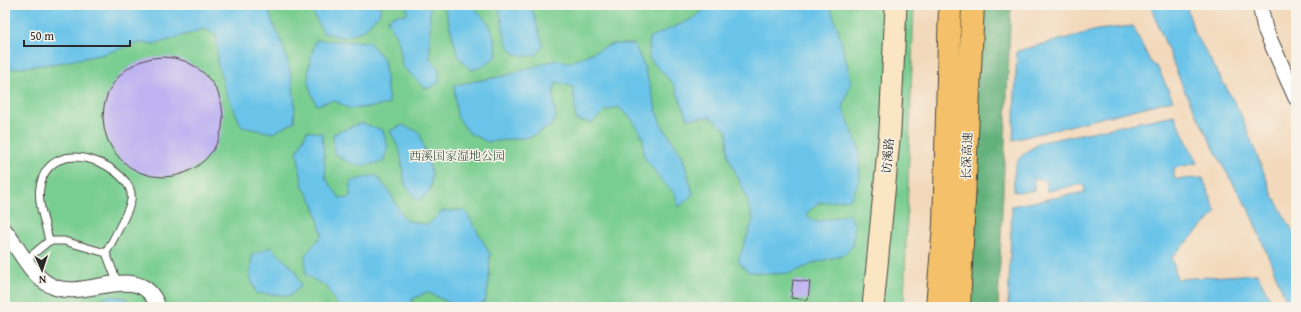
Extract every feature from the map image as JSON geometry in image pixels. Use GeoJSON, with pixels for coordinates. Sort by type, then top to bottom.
{"type":"FeatureCollection","features":[{"type":"Feature","properties":{"kind":"highway","name":"长深高速"},"geometry":{"type":"LineString","coordinates":[[938,307],[944,225],[950,5]]}},
{"type":"Feature","properties":{"kind":"highway","name":"长深高速"},"geometry":{"type":"LineString","coordinates":[[959,307],[973,5]]}},
{"type":"Feature","properties":{"kind":"street","name":"访溪路"},"geometry":{"type":"LineString","coordinates":[[873,307],[890,130],[896,5]]}},
{"type":"Feature","properties":{"kind":"street"},"geometry":{"type":"LineString","coordinates":[[1260,5],[1265,29],[1296,98]]}},
{"type":"Feature","properties":{"kind":"street"},"geometry":{"type":"LineString","coordinates":[[5,231],[34,271],[52,287],[71,290],[127,283],[140,285],[150,290],[158,307]]}},
{"type":"Feature","properties":{"kind":"lane"},"geometry":{"type":"LineString","coordinates":[[49,241],[40,188],[44,173],[54,162],[72,156],[90,159],[109,167],[123,179],[130,190],[131,200],[106,253],[118,284]]}},
{"type":"Feature","properties":{"kind":"lane"},"geometry":{"type":"LineString","coordinates":[[26,260],[49,241],[64,241],[106,253]]}},
{"type":"Feature","properties":{"kind":"green space","name":"西溪国家湿地公园"},"geometry":{"type":"Polygon","coordinates":[[[5,5],[914,5],[904,307],[5,307],[5,5]]]}},
{"type":"Feature","properties":{"kind":"green space"},"geometry":{"type":"Polygon","coordinates":[[[979,5],[1011,5],[998,307],[962,307],[979,5]]]}},
{"type":"Feature","properties":{"kind":"water"},"geometry":{"type":"Polygon","coordinates":[[[5,5],[269,5],[270,16],[289,64],[295,103],[294,122],[273,133],[242,127],[225,90],[218,64],[216,35],[204,29],[156,44],[139,43],[104,54],[59,63],[9,69],[5,67],[5,5]]]}},
{"type":"Feature","properties":{"kind":"water"},"geometry":{"type":"Polygon","coordinates":[[[311,5],[380,5],[380,13],[364,30],[344,38],[323,33],[312,11],[311,5]]]}},
{"type":"Feature","properties":{"kind":"water"},"geometry":{"type":"Polygon","coordinates":[[[407,5],[430,5],[430,58],[438,68],[440,81],[433,87],[425,88],[402,66],[398,42],[387,20],[395,15],[407,14],[407,5]]]}},
{"type":"Feature","properties":{"kind":"water"},"geometry":{"type":"Polygon","coordinates":[[[442,5],[475,5],[477,11],[492,30],[497,56],[482,67],[471,70],[458,56],[445,9],[442,5]]]}},
{"type":"Feature","properties":{"kind":"water"},"geometry":{"type":"Polygon","coordinates":[[[497,5],[531,5],[543,45],[537,55],[524,56],[515,53],[510,48],[506,41],[497,5]]]}},
{"type":"Feature","properties":{"kind":"water"},"geometry":{"type":"Polygon","coordinates":[[[710,5],[830,5],[843,47],[851,81],[843,108],[859,148],[860,179],[851,199],[818,203],[806,214],[815,222],[849,214],[855,226],[853,245],[845,254],[815,263],[791,273],[772,274],[748,272],[738,261],[753,220],[746,196],[728,156],[727,131],[710,117],[688,119],[674,85],[649,58],[649,38],[694,18],[710,5]]]}},
{"type":"Feature","properties":{"kind":"water"},"geometry":{"type":"Polygon","coordinates":[[[1150,5],[1186,5],[1194,31],[1240,112],[1273,196],[1296,237],[1296,307],[1289,307],[1249,210],[1225,170],[1184,90],[1150,5]]]}},
{"type":"Feature","properties":{"kind":"water"},"geometry":{"type":"Polygon","coordinates":[[[1133,26],[1150,61],[1158,68],[1173,100],[1013,140],[1017,51],[1097,30],[1133,26]]]}},
{"type":"Feature","properties":{"kind":"water"},"geometry":{"type":"Polygon","coordinates":[[[316,40],[369,42],[384,59],[389,104],[350,109],[333,100],[317,105],[308,80],[309,65],[316,40]]]}},
{"type":"Feature","properties":{"kind":"water"},"geometry":{"type":"Polygon","coordinates":[[[612,44],[634,44],[644,66],[660,122],[683,157],[693,194],[679,207],[675,194],[661,180],[644,157],[643,138],[632,119],[618,107],[604,111],[592,123],[576,120],[573,87],[556,82],[553,96],[556,118],[551,126],[530,137],[488,142],[469,133],[457,116],[454,85],[504,76],[555,60],[571,62],[612,44]]]}},
{"type":"Feature","properties":{"kind":"water"},"geometry":{"type":"Polygon","coordinates":[[[1174,115],[1197,163],[1174,168],[1174,179],[1203,178],[1216,213],[1172,257],[1177,279],[1257,274],[1274,306],[1008,307],[1012,206],[1085,192],[1083,184],[1047,191],[1046,180],[1034,179],[1034,191],[1014,192],[1015,167],[1021,157],[1042,142],[1174,115]]]}},
{"type":"Feature","properties":{"kind":"water"},"geometry":{"type":"Polygon","coordinates":[[[361,123],[383,130],[388,148],[383,162],[357,165],[352,164],[334,153],[333,134],[361,123]]]}},
{"type":"Feature","properties":{"kind":"water"},"geometry":{"type":"Polygon","coordinates":[[[402,125],[419,132],[432,174],[430,192],[418,201],[405,185],[400,151],[390,131],[402,125]]]}},
{"type":"Feature","properties":{"kind":"water"},"geometry":{"type":"Polygon","coordinates":[[[307,131],[322,133],[326,179],[340,198],[350,198],[351,181],[376,175],[389,191],[405,220],[428,225],[442,211],[465,210],[490,254],[489,282],[485,302],[476,305],[461,306],[448,302],[427,292],[413,299],[410,307],[338,307],[327,287],[306,275],[305,255],[322,235],[314,204],[303,187],[297,152],[307,131]]]}},
{"type":"Feature","properties":{"kind":"water"},"geometry":{"type":"Polygon","coordinates":[[[271,247],[295,270],[301,286],[290,296],[256,293],[250,276],[252,255],[271,247]]]}},
{"type":"Feature","properties":{"kind":"water"},"geometry":{"type":"Polygon","coordinates":[[[111,296],[126,298],[131,307],[71,307],[111,296]]]}},
{"type":"Feature","properties":{"kind":"building"},"geometry":{"type":"Polygon","coordinates":[[[163,57],[175,58],[186,62],[196,67],[205,75],[213,84],[218,94],[222,105],[222,129],[218,140],[213,150],[205,159],[196,167],[186,172],[175,176],[163,177],[151,176],[140,172],[130,167],[121,159],[113,150],[108,140],[104,129],[103,117],[104,105],[108,94],[113,84],[121,75],[130,67],[140,62],[151,58],[163,57]]]}},
{"type":"Feature","properties":{"kind":"building"},"geometry":{"type":"Polygon","coordinates":[[[793,280],[810,282],[808,300],[791,298],[793,280]]]}}]}
